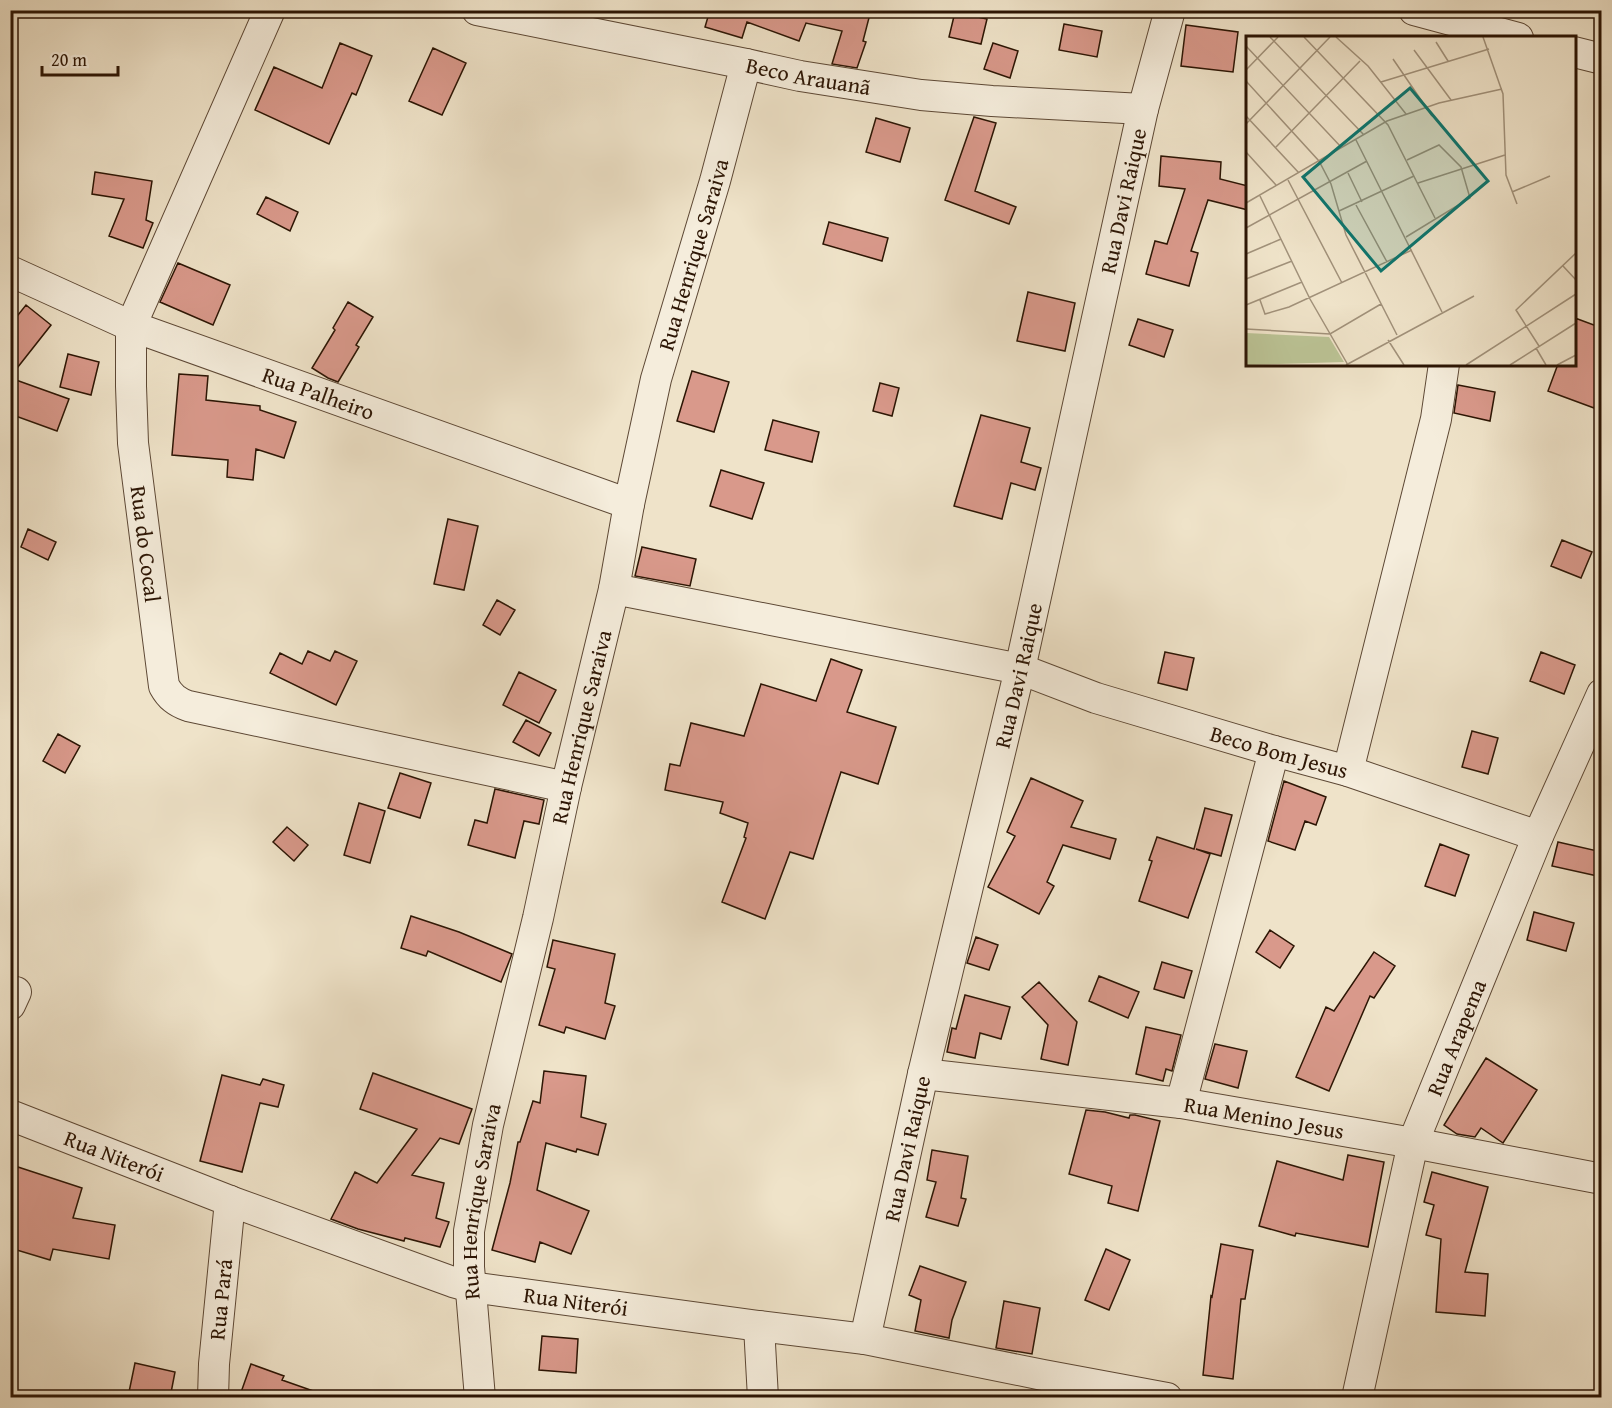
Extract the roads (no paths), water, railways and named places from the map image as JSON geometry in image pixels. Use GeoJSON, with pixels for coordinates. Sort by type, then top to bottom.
{"type":"FeatureCollection","features":[{"type":"Feature","properties":{"kind":"street","name":"Rua do Cocal"},"geometry":{"type":"LineString","coordinates":[[270,10],[131,326],[133,443],[164,686],[177,702],[188,706],[566,786]]}},
{"type":"Feature","properties":{"kind":"street","name":"Beco Arauanã"},"geometry":{"type":"LineString","coordinates":[[477,10],[800,76],[921,95],[1143,109]]}},
{"type":"Feature","properties":{"kind":"street","name":"Rua Davi Raique"},"geometry":{"type":"LineString","coordinates":[[865,1339],[923,1074],[1020,669],[1143,109],[1170,10]]}},
{"type":"Feature","properties":{"kind":"street"},"geometry":{"type":"LineString","coordinates":[[1414,10],[1502,35]]}},
{"type":"Feature","properties":{"kind":"street"},"geometry":{"type":"LineString","coordinates":[[1576,52],[1602,59]]}},
{"type":"Feature","properties":{"kind":"street","name":"Rua Henrique Saraiva"},"geometry":{"type":"LineString","coordinates":[[480,1398],[469,1267],[469,1232],[488,1125],[614,590],[629,504],[656,379],[715,181],[746,64]]}},
{"type":"Feature","properties":{"kind":"street","name":"Rua Palheiro"},"geometry":{"type":"LineString","coordinates":[[10,271],[131,326],[629,504]]}},
{"type":"Feature","properties":{"kind":"street"},"geometry":{"type":"LineString","coordinates":[[1348,771],[1436,419],[1444,366]]}},
{"type":"Feature","properties":{"kind":"street","name":"Beco Bom Jesus"},"geometry":{"type":"LineString","coordinates":[[614,590],[1020,669],[1096,698],[1348,771],[1538,836]]}},
{"type":"Feature","properties":{"kind":"street","name":"Rua Arapema"},"geometry":{"type":"LineString","coordinates":[[1357,1398],[1413,1143],[1538,836],[1602,694]]}},
{"type":"Feature","properties":{"kind":"street"},"geometry":{"type":"LineString","coordinates":[[1181,1103],[1274,751]]}},
{"type":"Feature","properties":{"kind":"street","name":"Rua Menino Jesus"},"geometry":{"type":"LineString","coordinates":[[923,1074],[1181,1103],[1413,1143],[1602,1179]]}},
{"type":"Feature","properties":{"kind":"street","name":"Rua Niterói"},"geometry":{"type":"LineString","coordinates":[[10,1115],[230,1201],[471,1287],[865,1339],[1043,1387],[1167,1398]]}},
{"type":"Feature","properties":{"kind":"street","name":"Rua Pará"},"geometry":{"type":"LineString","coordinates":[[213,1398],[214,1364],[230,1201]]}},
{"type":"Feature","properties":{"kind":"street"},"geometry":{"type":"LineString","coordinates":[[759,1326],[763,1398]]}}]}
